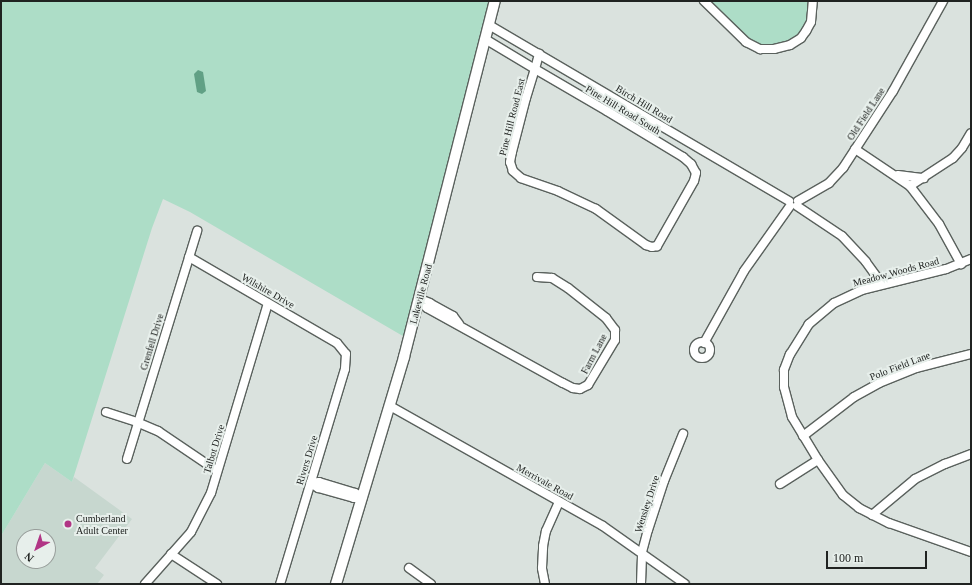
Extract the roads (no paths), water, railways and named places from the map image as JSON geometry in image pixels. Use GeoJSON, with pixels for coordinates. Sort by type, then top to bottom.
{"type":"FeatureCollection","features":[{"type":"Feature","properties":{"kind":"main road","name":"Lakeville Road"},"geometry":{"type":"LineString","coordinates":[[336,584],[390,406],[420,299],[495,1]]}},
{"type":"Feature","properties":{"kind":"street"},"geometry":{"type":"LineString","coordinates":[[704,1],[746,42],[760,49],[774,49],[790,45],[800,38],[811,22],[813,1]]}},
{"type":"Feature","properties":{"kind":"street","name":"Old Field Lane"},"geometry":{"type":"LineString","coordinates":[[932,21],[937,1]]}},
{"type":"Feature","properties":{"kind":"street","name":"Old Field Lane"},"geometry":{"type":"LineString","coordinates":[[704,343],[744,271],[794,204],[814,193],[834,178],[843,168],[894,91],[943,1]]}},
{"type":"Feature","properties":{"kind":"street","name":"Birch Hill Road"},"geometry":{"type":"LineString","coordinates":[[489,25],[794,204],[842,236],[866,262],[882,284]]}},
{"type":"Feature","properties":{"kind":"street","name":"Pine Hill Road South"},"geometry":{"type":"LineString","coordinates":[[485,39],[683,157],[691,164],[696,174],[694,181],[659,245],[654,247]]}},
{"type":"Feature","properties":{"kind":"street","name":"Pine Hill Road East"},"geometry":{"type":"LineString","coordinates":[[539,54],[512,152],[510,162],[513,171],[521,178],[558,191],[596,209],[646,245],[654,247]]}},
{"type":"Feature","properties":{"kind":"street"},"geometry":{"type":"LineString","coordinates":[[910,186],[925,178],[952,158],[962,148],[971,133]]}},
{"type":"Feature","properties":{"kind":"street"},"geometry":{"type":"LineString","coordinates":[[856,149],[910,186],[939,224],[961,264]]}},
{"type":"Feature","properties":{"kind":"street"},"geometry":{"type":"LineString","coordinates":[[892,174],[925,178]]}},
{"type":"Feature","properties":{"kind":"street","name":"Grenfell Drive"},"geometry":{"type":"LineString","coordinates":[[127,459],[197,231]]}},
{"type":"Feature","properties":{"kind":"street","name":"Wilshire Drive"},"geometry":{"type":"LineString","coordinates":[[189,257],[338,343]]}},
{"type":"Feature","properties":{"kind":"street","name":"Meadow Woods Road"},"geometry":{"type":"LineString","coordinates":[[971,259],[946,269],[882,284],[849,295],[824,310],[809,324],[790,354],[784,370],[784,387],[792,417],[818,460],[843,495],[859,508],[889,523],[971,552]]}},
{"type":"Feature","properties":{"kind":"street","name":"Farm Lane"},"geometry":{"type":"LineString","coordinates":[[420,299],[453,316],[458,324],[573,388],[580,389],[588,385],[615,340],[615,330],[606,318],[568,288],[552,278],[537,276]]}},
{"type":"Feature","properties":{"kind":"street","name":"Talbot Drive"},"geometry":{"type":"LineString","coordinates":[[145,584],[172,554],[199,519],[211,493],[268,303]]}},
{"type":"Feature","properties":{"kind":"street","name":"Rivers Drive"},"geometry":{"type":"LineString","coordinates":[[280,584],[346,361],[346,354],[338,343]]}},
{"type":"Feature","properties":{"kind":"street","name":"Polo Field Lane"},"geometry":{"type":"LineString","coordinates":[[803,436],[854,397],[879,383],[916,368],[971,354]]}},
{"type":"Feature","properties":{"kind":"street","name":"Merrivale Road"},"geometry":{"type":"LineString","coordinates":[[390,406],[603,526],[642,552],[685,584]]}},
{"type":"Feature","properties":{"kind":"street"},"geometry":{"type":"LineString","coordinates":[[106,412],[158,431],[217,471]]}},
{"type":"Feature","properties":{"kind":"street","name":"Wensley Drive"},"geometry":{"type":"LineString","coordinates":[[641,584],[642,552],[664,481],[683,434]]}},
{"type":"Feature","properties":{"kind":"street"},"geometry":{"type":"LineString","coordinates":[[872,515],[916,480],[944,464],[971,454]]}},
{"type":"Feature","properties":{"kind":"street"},"geometry":{"type":"LineString","coordinates":[[780,484],[818,460]]}},
{"type":"Feature","properties":{"kind":"street"},"geometry":{"type":"LineString","coordinates":[[311,483],[318,488],[354,498],[362,498]]}},
{"type":"Feature","properties":{"kind":"street"},"geometry":{"type":"LineString","coordinates":[[545,584],[542,568],[543,546],[546,531],[559,502]]}},
{"type":"Feature","properties":{"kind":"street"},"geometry":{"type":"LineString","coordinates":[[172,554],[217,584]]}},
{"type":"Feature","properties":{"kind":"street"},"geometry":{"type":"LineString","coordinates":[[408,568],[430,584]]}},
{"type":"Feature","properties":{"kind":"place","name":"Cumberland Adult Center"},"geometry":{"type":"Point","coordinates":[68,524]}}]}
